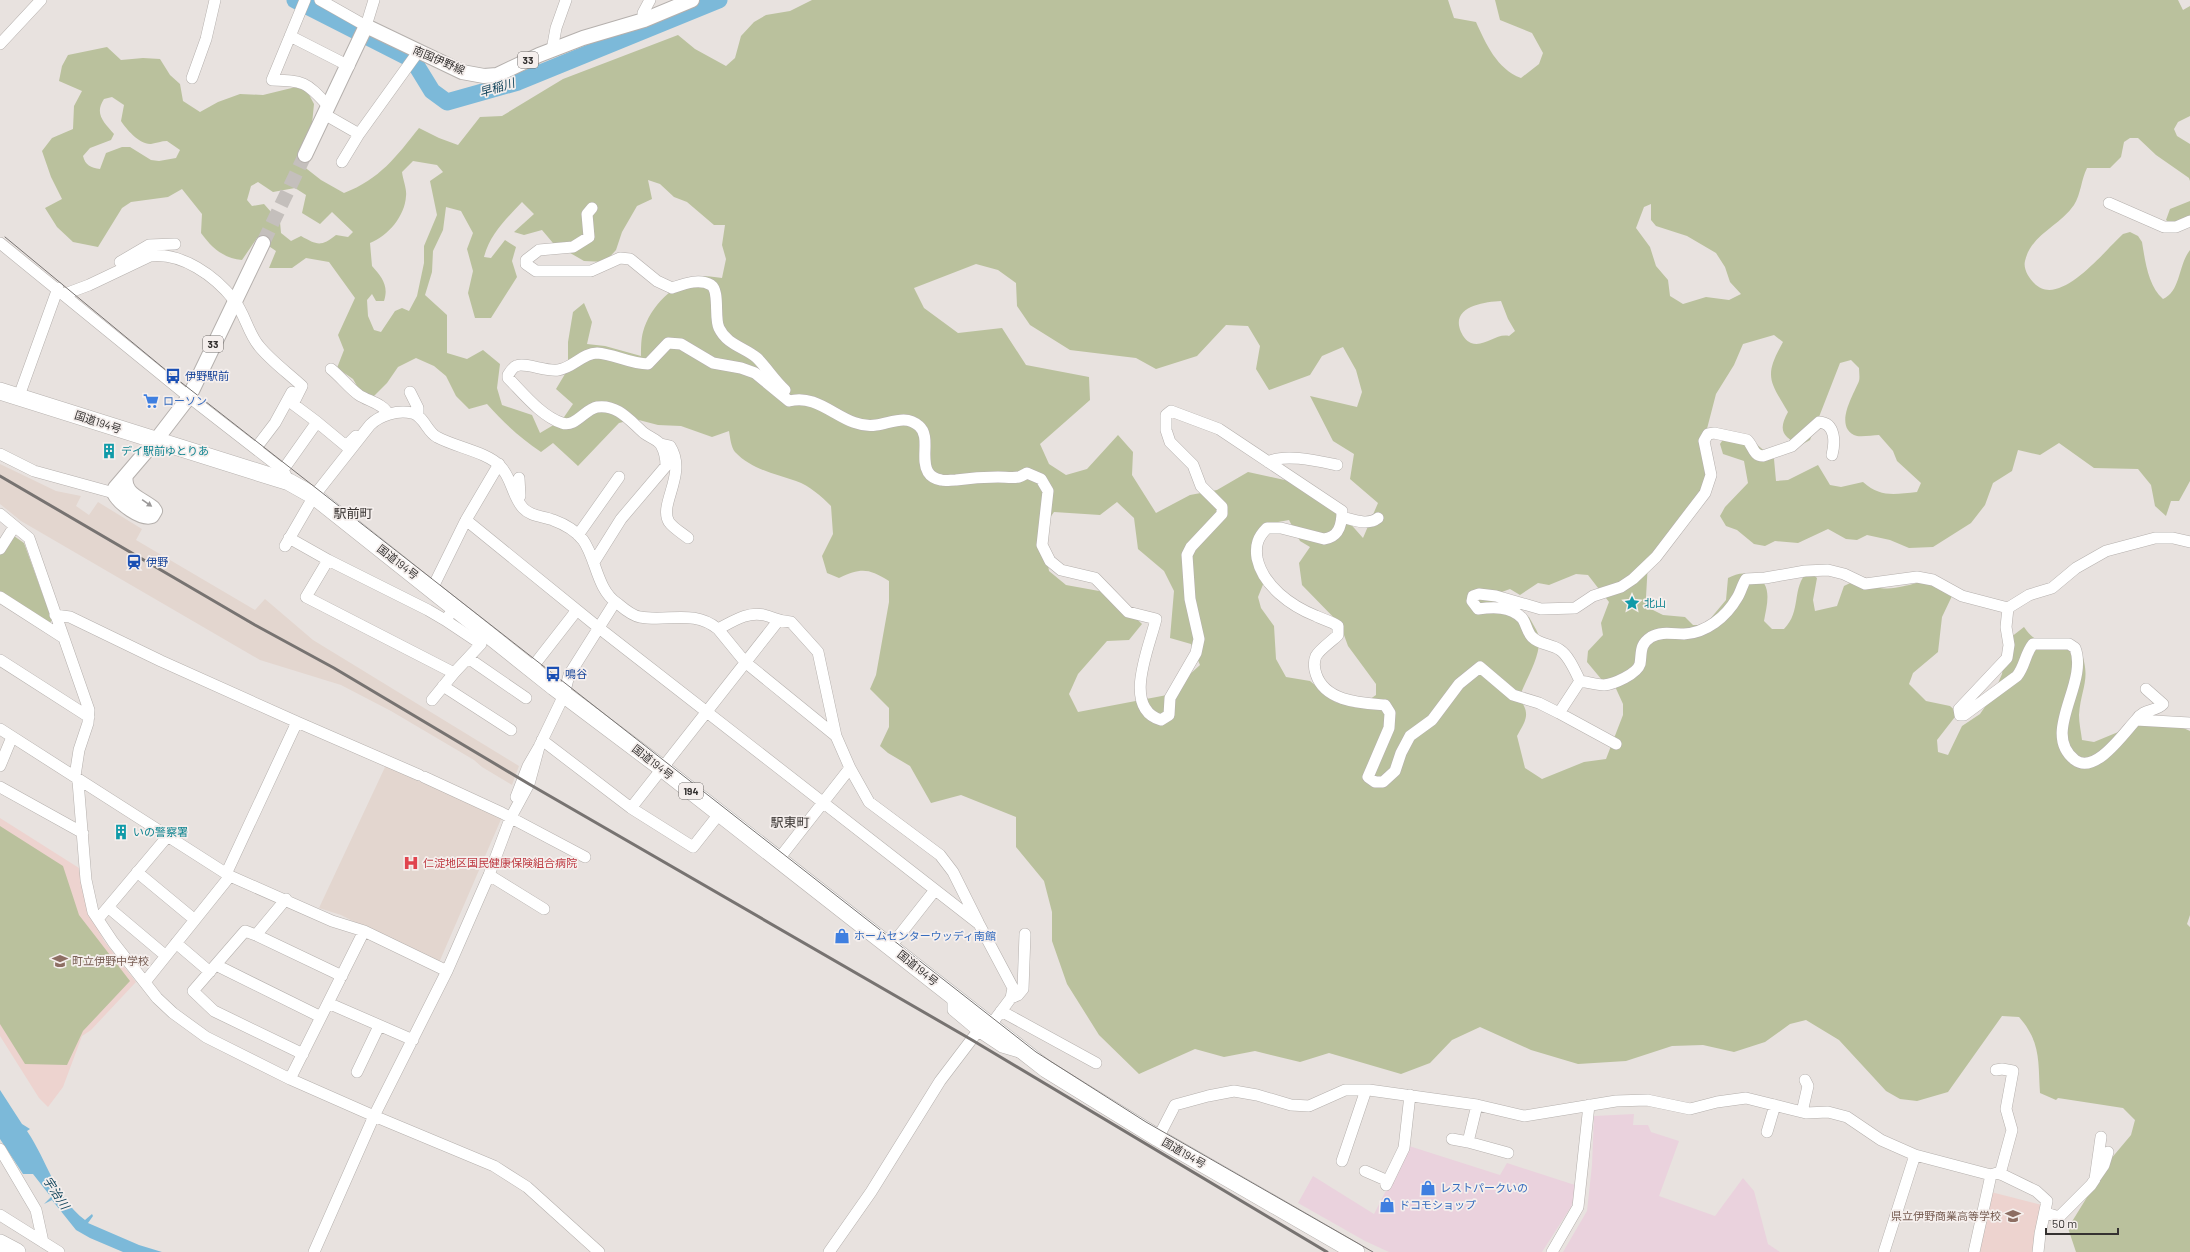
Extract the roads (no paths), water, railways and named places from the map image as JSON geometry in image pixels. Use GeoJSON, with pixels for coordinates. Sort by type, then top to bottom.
{"type":"FeatureCollection","features":[{"type":"Feature","properties":{"kind":"highway","name":"国道194号"},"geometry":{"type":"LineString","coordinates":[[0,391],[156,440],[286,476],[432,588],[564,695],[663,769],[778,860],[891,946],[953,996],[984,1028],[1024,1052],[1064,1081],[1158,1138],[1356,1252]]}},
{"type":"Feature","properties":{"kind":"highway"},"geometry":{"type":"LineString","coordinates":[[0,1243],[17,1252]]}},
{"type":"Feature","properties":{"kind":"main road","name":"南国伊野線"},"geometry":{"type":"LineString","coordinates":[[365,31],[418,52],[462,72],[484,76],[497,75],[552,50],[583,38],[644,20],[692,0]]}},
{"type":"Feature","properties":{"kind":"main road"},"geometry":{"type":"LineString","coordinates":[[305,155],[365,31]]}},
{"type":"Feature","properties":{"kind":"main road","name":"33"},"geometry":{"type":"LineString","coordinates":[[156,440],[189,397],[234,300],[263,243]]}},
{"type":"Feature","properties":{"kind":"main road"},"geometry":{"type":"LineString","coordinates":[[126,476],[124,483],[127,490],[153,508],[154,511],[152,516],[143,516],[122,503],[114,493],[115,488],[156,440]]}},
{"type":"Feature","properties":{"kind":"street"},"geometry":{"type":"LineString","coordinates":[[0,44],[41,0]]}},
{"type":"Feature","properties":{"kind":"street"},"geometry":{"type":"LineString","coordinates":[[192,78],[206,39],[215,0]]}},
{"type":"Feature","properties":{"kind":"street"},"geometry":{"type":"LineString","coordinates":[[306,0],[272,80],[299,80],[316,92],[326,110],[359,134]]}},
{"type":"Feature","properties":{"kind":"street"},"geometry":{"type":"LineString","coordinates":[[320,0],[365,31],[374,0]]}},
{"type":"Feature","properties":{"kind":"street"},"geometry":{"type":"LineString","coordinates":[[552,50],[556,28],[566,0]]}},
{"type":"Feature","properties":{"kind":"street"},"geometry":{"type":"LineString","coordinates":[[644,20],[643,13],[650,0]]}},
{"type":"Feature","properties":{"kind":"street"},"geometry":{"type":"LineString","coordinates":[[290,36],[348,66]]}},
{"type":"Feature","properties":{"kind":"street"},"geometry":{"type":"LineString","coordinates":[[342,162],[359,134],[418,52]]}},
{"type":"Feature","properties":{"kind":"street"},"geometry":{"type":"LineString","coordinates":[[2109,203],[2164,227],[2176,227],[2190,221]]}},
{"type":"Feature","properties":{"kind":"street"},"geometry":{"type":"LineString","coordinates":[[592,208],[587,214],[589,236],[573,247],[539,250],[526,260],[526,264],[536,271],[591,271],[620,258],[630,259],[657,280],[672,288],[691,282],[705,282],[712,286],[716,293],[716,322],[725,337],[737,347],[756,358],[785,390],[800,398],[812,401],[852,422],[864,426],[876,426],[899,419],[912,421],[921,427],[924,434],[925,463],[928,472],[933,478],[942,481],[1019,477],[1027,473],[1041,479],[1048,492],[1042,545],[1050,561],[1061,570],[1095,578],[1128,612],[1156,619],[1140,684],[1142,702],[1153,718],[1161,720],[1169,716],[1170,698],[1196,653],[1199,639],[1190,599],[1187,555],[1191,547],[1222,514],[1222,507],[1201,486],[1194,465],[1170,442],[1166,430],[1166,415],[1171,411],[1219,429],[1342,511],[1342,522],[1336,534],[1331,538],[1324,539],[1281,528],[1267,528],[1259,536],[1255,549],[1259,570],[1267,583],[1290,601],[1315,616],[1338,626],[1338,635],[1316,655],[1314,667],[1318,680],[1333,695],[1349,701],[1385,705],[1390,713],[1389,728],[1368,777],[1375,782],[1383,782],[1395,771],[1401,753],[1410,736],[1432,720],[1459,684],[1480,667],[1513,695],[1539,703],[1616,744]]}},
{"type":"Feature","properties":{"kind":"street"},"geometry":{"type":"LineString","coordinates":[[0,243],[61,291],[189,397],[256,448],[286,476],[317,422]]}},
{"type":"Feature","properties":{"kind":"street"},"geometry":{"type":"LineString","coordinates":[[90,285],[104,272],[150,245],[175,244]]}},
{"type":"Feature","properties":{"kind":"street"},"geometry":{"type":"LineString","coordinates":[[61,291],[90,285],[150,256],[161,255],[175,257],[189,263],[214,281],[234,300],[258,346],[302,386],[293,404],[346,446],[362,429],[370,425]]}},
{"type":"Feature","properties":{"kind":"street"},"geometry":{"type":"LineString","coordinates":[[19,396],[61,291]]}},
{"type":"Feature","properties":{"kind":"street"},"geometry":{"type":"LineString","coordinates":[[688,538],[669,522],[666,513],[667,504],[680,472],[670,446],[661,444],[644,433],[627,415],[610,408],[597,407],[571,423],[563,424],[545,413],[508,378],[508,375],[516,366],[522,365],[544,370],[566,369],[589,354],[598,353],[638,364],[648,364],[668,343],[681,344],[713,363],[741,368],[755,373],[789,401],[800,398]]}},
{"type":"Feature","properties":{"kind":"street"},"geometry":{"type":"LineString","coordinates":[[331,369],[359,395],[384,408],[388,414]]}},
{"type":"Feature","properties":{"kind":"street"},"geometry":{"type":"LineString","coordinates":[[256,448],[275,423],[288,398],[299,384]]}},
{"type":"Feature","properties":{"kind":"street"},"geometry":{"type":"LineString","coordinates":[[410,392],[418,408],[418,416]]}},
{"type":"Feature","properties":{"kind":"street"},"geometry":{"type":"LineString","coordinates":[[432,700],[454,672],[481,644],[428,610],[328,560],[287,542],[314,496],[370,425],[376,419],[388,414],[407,413],[418,416],[436,437],[499,464],[508,475],[523,508],[536,517],[553,520],[571,529],[583,540],[594,562],[602,585],[614,602],[638,617],[699,618],[708,621],[718,629],[745,662],[836,736]]}},
{"type":"Feature","properties":{"kind":"street"},"geometry":{"type":"LineString","coordinates":[[1580,681],[1569,661],[1560,650],[1541,644],[1531,636],[1522,619],[1514,612],[1502,608],[1492,607],[1478,609],[1472,601],[1473,596],[1479,594],[1496,596],[1541,609],[1575,608],[1594,596],[1621,587],[1633,580],[1656,557],[1705,492],[1711,475],[1704,441],[1708,434],[1714,433],[1747,440],[1754,451],[1760,456],[1763,456],[1792,446],[1819,422],[1830,428],[1835,442],[1832,455]]}},
{"type":"Feature","properties":{"kind":"street"},"geometry":{"type":"LineString","coordinates":[[594,562],[621,519],[666,466],[666,457],[661,444]]}},
{"type":"Feature","properties":{"kind":"street"},"geometry":{"type":"LineString","coordinates":[[0,454],[34,471],[114,493]]}},
{"type":"Feature","properties":{"kind":"street"},"geometry":{"type":"LineString","coordinates":[[1268,462],[1277,459],[1303,459],[1337,465]]}},
{"type":"Feature","properties":{"kind":"street"},"geometry":{"type":"LineString","coordinates":[[432,588],[466,520],[499,464]]}},
{"type":"Feature","properties":{"kind":"street"},"geometry":{"type":"LineString","coordinates":[[578,535],[619,477]]}},
{"type":"Feature","properties":{"kind":"street"},"geometry":{"type":"LineString","coordinates":[[519,478],[523,508]]}},
{"type":"Feature","properties":{"kind":"street"},"geometry":{"type":"LineString","coordinates":[[0,514],[29,538],[89,710],[89,717],[79,750],[77,778],[86,880],[93,912],[112,942],[172,1012],[206,1037],[290,1079],[374,1116],[480,1159],[506,1172],[526,1187],[599,1252]]}},
{"type":"Feature","properties":{"kind":"street"},"geometry":{"type":"LineString","coordinates":[[1342,517],[1367,522],[1373,522],[1378,518]]}},
{"type":"Feature","properties":{"kind":"street"},"geometry":{"type":"LineString","coordinates":[[466,520],[599,628],[708,711],[979,924]]}},
{"type":"Feature","properties":{"kind":"street"},"geometry":{"type":"LineString","coordinates":[[0,549],[14,527]]}},
{"type":"Feature","properties":{"kind":"street"},"geometry":{"type":"LineString","coordinates":[[1580,681],[1604,685],[1616,681],[1635,671],[1640,664],[1640,655],[1643,644],[1652,637],[1663,633],[1691,633],[1714,625],[1737,598],[1746,579],[1765,578],[1805,570],[1828,570],[1844,574],[1865,584],[1917,577],[1933,580],[1962,596],[2008,608],[2029,595],[2052,588],[2076,568],[2106,551],[2155,538],[2172,538],[2190,542]]}},
{"type":"Feature","properties":{"kind":"street"},"geometry":{"type":"LineString","coordinates":[[328,560],[306,597],[454,672]]}},
{"type":"Feature","properties":{"kind":"street"},"geometry":{"type":"LineString","coordinates":[[0,597],[64,638]]}},
{"type":"Feature","properties":{"kind":"street"},"geometry":{"type":"LineString","coordinates":[[314,1252],[374,1116],[447,970],[489,875],[511,818],[521,779],[541,743],[564,695],[569,675],[614,602]]}},
{"type":"Feature","properties":{"kind":"street"},"geometry":{"type":"LineString","coordinates":[[445,620],[456,607]]}},
{"type":"Feature","properties":{"kind":"street"},"geometry":{"type":"LineString","coordinates":[[2008,608],[2006,627],[2009,645],[2007,658],[1961,704],[1959,709],[1960,715],[1964,715],[2017,676],[2024,668],[2029,649],[2034,644],[2069,644],[2075,648],[2078,655],[2073,690],[2062,726],[2061,738],[2066,753],[2084,764],[2097,761],[2144,711],[2159,708],[2163,704],[2146,689]]}},
{"type":"Feature","properties":{"kind":"street"},"geometry":{"type":"LineString","coordinates":[[531,669],[577,610]]}},
{"type":"Feature","properties":{"kind":"street"},"geometry":{"type":"LineString","coordinates":[[718,629],[741,617],[755,613],[766,615],[778,621],[791,622],[818,652],[836,736],[850,768],[869,802],[940,855],[953,872],[1013,988],[1011,998],[1001,1011],[984,1028],[940,1082],[872,1192],[829,1252]]}},
{"type":"Feature","properties":{"kind":"street"},"geometry":{"type":"LineString","coordinates":[[55,616],[70,617],[161,661],[422,776],[502,813],[586,857]]}},
{"type":"Feature","properties":{"kind":"street"},"geometry":{"type":"LineString","coordinates":[[631,808],[778,621]]}},
{"type":"Feature","properties":{"kind":"street"},"geometry":{"type":"LineString","coordinates":[[468,658],[526,698]]}},
{"type":"Feature","properties":{"kind":"street"},"geometry":{"type":"LineString","coordinates":[[0,660],[89,717]]}},
{"type":"Feature","properties":{"kind":"street"},"geometry":{"type":"LineString","coordinates":[[1559,713],[1580,681]]}},
{"type":"Feature","properties":{"kind":"street"},"geometry":{"type":"LineString","coordinates":[[443,686],[511,730]]}},
{"type":"Feature","properties":{"kind":"street"},"geometry":{"type":"LineString","coordinates":[[2136,720],[2190,723]]}},
{"type":"Feature","properties":{"kind":"street"},"geometry":{"type":"LineString","coordinates":[[145,982],[195,920],[229,874],[297,722]]}},
{"type":"Feature","properties":{"kind":"street"},"geometry":{"type":"LineString","coordinates":[[0,729],[6,741],[77,778],[167,837],[229,874],[332,921],[364,931],[447,970]]}},
{"type":"Feature","properties":{"kind":"street"},"geometry":{"type":"LineString","coordinates":[[0,766],[6,741]]}},
{"type":"Feature","properties":{"kind":"street"},"geometry":{"type":"LineString","coordinates":[[541,743],[631,808],[693,847],[719,814]]}},
{"type":"Feature","properties":{"kind":"street"},"geometry":{"type":"LineString","coordinates":[[778,860],[850,768]]}},
{"type":"Feature","properties":{"kind":"street"},"geometry":{"type":"LineString","coordinates":[[0,786],[82,833]]}},
{"type":"Feature","properties":{"kind":"street"},"geometry":{"type":"LineString","coordinates":[[98,919],[109,908],[167,837]]}},
{"type":"Feature","properties":{"kind":"street"},"geometry":{"type":"LineString","coordinates":[[137,872],[195,920]]}},
{"type":"Feature","properties":{"kind":"street"},"geometry":{"type":"LineString","coordinates":[[489,875],[544,909]]}},
{"type":"Feature","properties":{"kind":"street"},"geometry":{"type":"LineString","coordinates":[[891,946],[935,890]]}},
{"type":"Feature","properties":{"kind":"street"},"geometry":{"type":"LineString","coordinates":[[256,935],[286,899]]}},
{"type":"Feature","properties":{"kind":"street"},"geometry":{"type":"LineString","coordinates":[[109,908],[166,956]]}},
{"type":"Feature","properties":{"kind":"street"},"geometry":{"type":"LineString","coordinates":[[303,1054],[214,1011],[193,991],[245,930],[342,976]]}},
{"type":"Feature","properties":{"kind":"street"},"geometry":{"type":"LineString","coordinates":[[290,1079],[364,931]]}},
{"type":"Feature","properties":{"kind":"street"},"geometry":{"type":"LineString","coordinates":[[1011,998],[1018,995],[1023,989],[1025,934]]}},
{"type":"Feature","properties":{"kind":"street"},"geometry":{"type":"LineString","coordinates":[[176,943],[213,968],[321,1017]]}},
{"type":"Feature","properties":{"kind":"street"},"geometry":{"type":"LineString","coordinates":[[328,1002],[413,1040]]}},
{"type":"Feature","properties":{"kind":"street"},"geometry":{"type":"LineString","coordinates":[[1001,1011],[1096,1063]]}},
{"type":"Feature","properties":{"kind":"street"},"geometry":{"type":"LineString","coordinates":[[357,1072],[379,1026]]}},
{"type":"Feature","properties":{"kind":"street"},"geometry":{"type":"LineString","coordinates":[[1974,1252],[1995,1175],[2012,1133],[2006,1109],[2013,1071],[2002,1069],[1996,1070]]}},
{"type":"Feature","properties":{"kind":"street"},"geometry":{"type":"LineString","coordinates":[[1802,1112],[1808,1086],[1805,1080]]}},
{"type":"Feature","properties":{"kind":"street"},"geometry":{"type":"LineString","coordinates":[[1158,1138],[1175,1106],[1208,1096],[1234,1091],[1257,1095],[1291,1105],[1309,1106],[1345,1090],[1366,1090],[1477,1105],[1524,1116],[1589,1105],[1647,1100],[1690,1108],[1746,1098],[1802,1112],[1828,1112],[1847,1117],[1881,1140],[1915,1155],[1995,1175],[2041,1195],[2047,1201],[2038,1252]]}},
{"type":"Feature","properties":{"kind":"street"},"geometry":{"type":"LineString","coordinates":[[1342,1161],[1366,1090]]}},
{"type":"Feature","properties":{"kind":"street"},"geometry":{"type":"LineString","coordinates":[[1365,1171],[1387,1183],[1404,1148],[1410,1095]]}},
{"type":"Feature","properties":{"kind":"street"},"geometry":{"type":"LineString","coordinates":[[1468,1142],[1477,1105]]}},
{"type":"Feature","properties":{"kind":"street"},"geometry":{"type":"LineString","coordinates":[[1552,1252],[1578,1207],[1581,1196],[1589,1105]]}},
{"type":"Feature","properties":{"kind":"street"},"geometry":{"type":"LineString","coordinates":[[1767,1132],[1775,1105]]}},
{"type":"Feature","properties":{"kind":"street"},"geometry":{"type":"LineString","coordinates":[[2095,1179],[2101,1137]]}},
{"type":"Feature","properties":{"kind":"street"},"geometry":{"type":"LineString","coordinates":[[1452,1139],[1508,1153]]}},
{"type":"Feature","properties":{"kind":"street"},"geometry":{"type":"LineString","coordinates":[[0,1149],[36,1210],[43,1242]]}},
{"type":"Feature","properties":{"kind":"street"},"geometry":{"type":"LineString","coordinates":[[2046,1213],[2059,1217],[2095,1179],[2104,1165],[2108,1152]]}},
{"type":"Feature","properties":{"kind":"street"},"geometry":{"type":"LineString","coordinates":[[1884,1252],[1915,1155]]}},
{"type":"Feature","properties":{"kind":"street"},"geometry":{"type":"LineString","coordinates":[[0,1215],[59,1252]]}},
{"type":"Feature","properties":{"kind":"water","name":"宇治川"},"geometry":{"type":"Polygon","coordinates":[[[0,1090],[22,1124],[30,1129],[27,1131],[52,1178],[74,1211],[85,1220],[92,1214],[93,1216],[88,1223],[139,1245],[162,1252],[123,1252],[90,1238],[76,1230],[52,1200],[44,1204],[51,1197],[33,1174],[23,1174],[0,1139],[0,1090]]]}},
{"type":"Feature","properties":{"kind":"waterway","name":"早稲川"},"geometry":{"type":"LineString","coordinates":[[295,0],[413,60],[432,91],[447,102],[518,82],[719,0]]}},
{"type":"Feature","properties":{"kind":"tunnel"},"geometry":{"type":"LineString","coordinates":[[263,243],[305,155]]}},
{"type":"Feature","properties":{"kind":"tram line"},"geometry":{"type":"LineString","coordinates":[[5,237],[173,376],[1036,1052],[1146,1122],[1373,1252]]}},
{"type":"Feature","properties":{"kind":"railway"},"geometry":{"type":"LineString","coordinates":[[0,476],[255,625],[334,668],[529,784],[972,1040],[1327,1252]]}},
{"type":"Feature","properties":{"kind":"place","name":"伊野駅前"},"geometry":{"type":"Point","coordinates":[173,376]}},
{"type":"Feature","properties":{"kind":"place","name":"ローソン"},"geometry":{"type":"Point","coordinates":[151,401]}},
{"type":"Feature","properties":{"kind":"place","name":"デイ駅前ゆとりあ"},"geometry":{"type":"Point","coordinates":[109,451]}},
{"type":"Feature","properties":{"kind":"place","name":"伊野"},"geometry":{"type":"Point","coordinates":[134,562]}},
{"type":"Feature","properties":{"kind":"place","name":"北山"},"geometry":{"type":"Point","coordinates":[1632,603]}},
{"type":"Feature","properties":{"kind":"place","name":"鳴谷"},"geometry":{"type":"Point","coordinates":[553,674]}},
{"type":"Feature","properties":{"kind":"place","name":"いの警察署"},"geometry":{"type":"Point","coordinates":[121,832]}},
{"type":"Feature","properties":{"kind":"place","name":"仁淀地区国民健康保険組合病院"},"geometry":{"type":"Point","coordinates":[411,863]}},
{"type":"Feature","properties":{"kind":"place","name":"ホームセンターウッディ南館"},"geometry":{"type":"Point","coordinates":[842,936]}},
{"type":"Feature","properties":{"kind":"place","name":"町立伊野中学校"},"geometry":{"type":"Point","coordinates":[60,961]}},
{"type":"Feature","properties":{"kind":"place","name":"レストパークいの"},"geometry":{"type":"Point","coordinates":[1428,1188]}},
{"type":"Feature","properties":{"kind":"place","name":"ドコモショップ"},"geometry":{"type":"Point","coordinates":[1387,1205]}},
{"type":"Feature","properties":{"kind":"place","name":"県立伊野商業高等学校"},"geometry":{"type":"Point","coordinates":[2013,1216]}},
{"type":"Feature","properties":{"kind":"district","name":"駅前町"},"geometry":{"type":"Point","coordinates":[353,513]}},
{"type":"Feature","properties":{"kind":"district","name":"駅東町"},"geometry":{"type":"Point","coordinates":[790,822]}}]}
